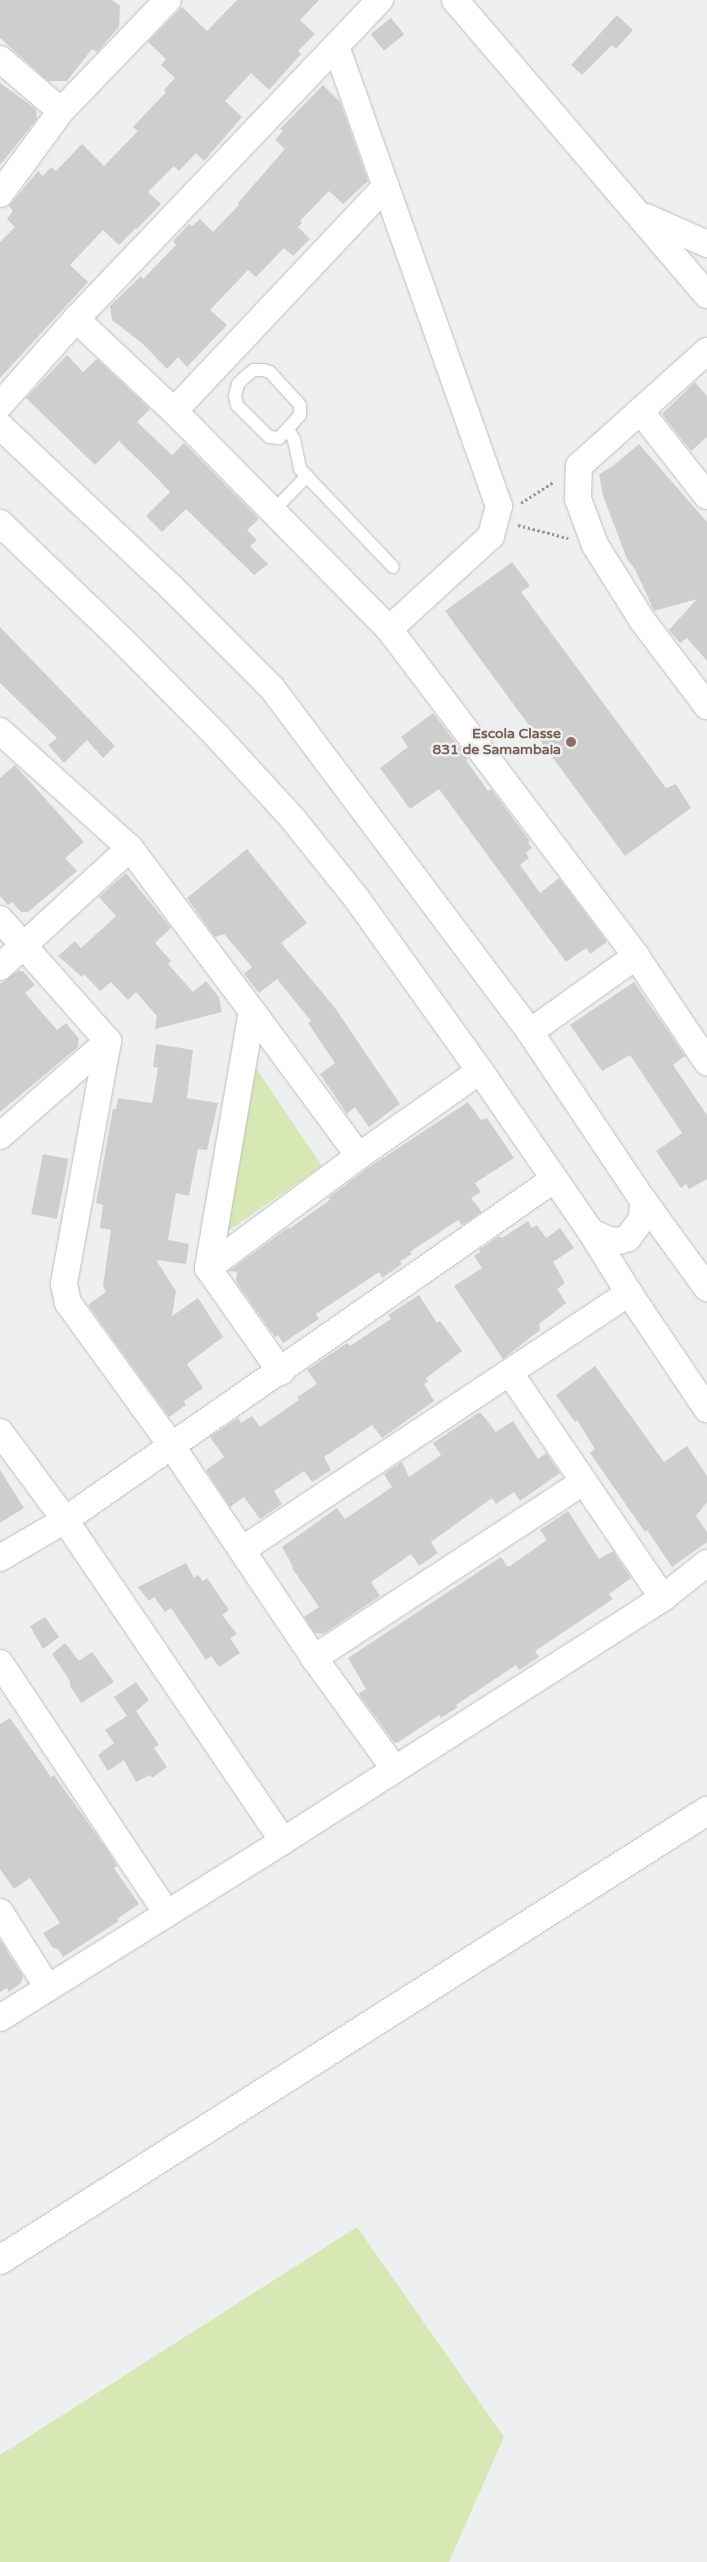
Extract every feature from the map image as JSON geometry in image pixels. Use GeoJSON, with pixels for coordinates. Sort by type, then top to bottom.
{"type":"FeatureCollection","features":[{"type":"Feature","properties":{"kind":"highway"},"geometry":{"type":"LineString","coordinates":[[0,2260],[707,1811]]}},
{"type":"Feature","properties":{"kind":"street"},"geometry":{"type":"LineString","coordinates":[[0,405],[76,319],[380,0]]}},
{"type":"Feature","properties":{"kind":"street"},"geometry":{"type":"LineString","coordinates":[[455,0],[707,294]]}},
{"type":"Feature","properties":{"kind":"street"},"geometry":{"type":"LineString","coordinates":[[0,194],[61,110],[157,3]]}},
{"type":"Feature","properties":{"kind":"street"},"geometry":{"type":"LineString","coordinates":[[336,46],[499,506],[491,536],[390,629]]}},
{"type":"Feature","properties":{"kind":"street"},"geometry":{"type":"LineString","coordinates":[[0,59],[61,110]]}},
{"type":"Feature","properties":{"kind":"street"},"geometry":{"type":"LineString","coordinates":[[174,411],[386,186]]}},
{"type":"Feature","properties":{"kind":"street"},"geometry":{"type":"LineString","coordinates":[[641,215],[707,244]]}},
{"type":"Feature","properties":{"kind":"street"},"geometry":{"type":"LineString","coordinates":[[76,319],[174,411],[390,629],[636,956],[707,1062]]}},
{"type":"Feature","properties":{"kind":"street"},"geometry":{"type":"LineString","coordinates":[[707,351],[579,466],[578,499],[595,544],[642,620],[707,706]]}},
{"type":"Feature","properties":{"kind":"street"},"geometry":{"type":"LineString","coordinates":[[641,412],[707,496]]}},
{"type":"Feature","properties":{"kind":"street"},"geometry":{"type":"LineString","coordinates":[[0,426],[170,586],[272,688],[530,1032],[643,1200],[707,1288]]}},
{"type":"Feature","properties":{"kind":"street"},"geometry":{"type":"LineString","coordinates":[[0,523],[136,654],[217,736],[293,819],[357,899],[480,1071],[590,1232],[628,1293],[707,1409]]}},
{"type":"Feature","properties":{"kind":"street"},"geometry":{"type":"LineString","coordinates":[[0,731],[130,848],[359,1156]]}},
{"type":"Feature","properties":{"kind":"street"},"geometry":{"type":"LineString","coordinates":[[0,967],[26,946],[130,848]]}},
{"type":"Feature","properties":{"kind":"street"},"geometry":{"type":"LineString","coordinates":[[0,919],[108,1040]]}},
{"type":"Feature","properties":{"kind":"street"},"geometry":{"type":"LineString","coordinates":[[530,1032],[636,956]]}},
{"type":"Feature","properties":{"kind":"street"},"geometry":{"type":"LineString","coordinates":[[252,1011],[208,1268],[281,1372]]}},
{"type":"Feature","properties":{"kind":"street"},"geometry":{"type":"LineString","coordinates":[[0,1136],[108,1040]]}},
{"type":"Feature","properties":{"kind":"street"},"geometry":{"type":"LineString","coordinates":[[108,1040],[64,1284],[68,1303],[171,1445],[314,1658],[394,1768]]}},
{"type":"Feature","properties":{"kind":"street"},"geometry":{"type":"LineString","coordinates":[[208,1268],[359,1156],[480,1071]]}},
{"type":"Feature","properties":{"kind":"street"},"geometry":{"type":"LineString","coordinates":[[0,1558],[65,1520],[171,1445],[281,1372],[553,1180]]}},
{"type":"Feature","properties":{"kind":"street"},"geometry":{"type":"LineString","coordinates":[[590,1232],[609,1240],[619,1241],[628,1238],[642,1219],[643,1200]]}},
{"type":"Feature","properties":{"kind":"street"},"geometry":{"type":"LineString","coordinates":[[242,1550],[628,1293]]}},
{"type":"Feature","properties":{"kind":"street"},"geometry":{"type":"LineString","coordinates":[[510,1373],[663,1598]]}},
{"type":"Feature","properties":{"kind":"street"},"geometry":{"type":"LineString","coordinates":[[0,1432],[65,1520],[283,1841]]}},
{"type":"Feature","properties":{"kind":"street"},"geometry":{"type":"LineString","coordinates":[[314,1658],[584,1482]]}},
{"type":"Feature","properties":{"kind":"street"},"geometry":{"type":"LineString","coordinates":[[0,2018],[283,1841],[394,1768],[663,1598],[707,1563]]}},
{"type":"Feature","properties":{"kind":"street"},"geometry":{"type":"LineString","coordinates":[[0,1663],[167,1913]]}},
{"type":"Feature","properties":{"kind":"street"},"geometry":{"type":"LineString","coordinates":[[0,1912],[48,1988]]}},
{"type":"Feature","properties":{"kind":"lane"},"geometry":{"type":"LineString","coordinates":[[254,370],[270,372],[296,400],[302,410],[288,430],[282,436],[274,439],[237,405],[235,396],[237,390],[246,376],[254,370]]}},
{"type":"Feature","properties":{"kind":"lane"},"geometry":{"type":"LineString","coordinates":[[288,430],[294,440],[298,464],[307,476],[393,567]]}},
{"type":"Feature","properties":{"kind":"lane"},"geometry":{"type":"LineString","coordinates":[[273,512],[307,476]]}},
{"type":"Feature","properties":{"kind":"path"},"geometry":{"type":"LineString","coordinates":[[495,520],[579,466]]}},
{"type":"Feature","properties":{"kind":"path"},"geometry":{"type":"LineString","coordinates":[[495,520],[595,544]]}},
{"type":"Feature","properties":{"kind":"green space"},"geometry":{"type":"Polygon","coordinates":[[[254,1065],[322,1166],[216,1239],[254,1065]]]}},
{"type":"Feature","properties":{"kind":"green space"},"geometry":{"type":"Polygon","coordinates":[[[357,2227],[504,2437],[449,2562],[0,2562],[0,2455],[357,2227]]]}},
{"type":"Feature","properties":{"kind":"building"},"geometry":{"type":"Polygon","coordinates":[[[0,0],[112,0],[120,6],[119,27],[97,52],[92,49],[67,81],[48,81],[0,38],[0,0]]]}},
{"type":"Feature","properties":{"kind":"building"},"geometry":{"type":"Polygon","coordinates":[[[237,0],[319,0],[300,20],[315,34],[298,51],[301,54],[269,90],[251,73],[225,101],[242,117],[204,161],[196,153],[179,171],[174,166],[148,192],[161,204],[137,229],[119,245],[103,230],[70,265],[88,282],[0,378],[0,242],[15,227],[7,219],[13,211],[9,206],[38,171],[43,176],[51,167],[56,171],[82,144],[104,166],[138,131],[133,127],[166,92],[164,90],[175,78],[161,65],[166,59],[148,42],[182,7],[207,31],[237,0]]]}},
{"type":"Feature","properties":{"kind":"building"},"geometry":{"type":"Polygon","coordinates":[[[617,15],[633,30],[616,49],[612,45],[582,75],[571,65],[617,15]]]}},
{"type":"Feature","properties":{"kind":"building"},"geometry":{"type":"Polygon","coordinates":[[[391,18],[404,34],[384,51],[371,34],[391,18]]]}},
{"type":"Feature","properties":{"kind":"building"},"geometry":{"type":"Polygon","coordinates":[[[0,83],[36,109],[37,119],[0,165],[0,83]]]}},
{"type":"Feature","properties":{"kind":"building"},"geometry":{"type":"Polygon","coordinates":[[[323,85],[340,102],[368,181],[343,204],[329,191],[300,221],[302,223],[298,227],[310,239],[293,256],[284,248],[256,277],[248,270],[210,310],[227,325],[187,367],[178,357],[167,369],[143,344],[112,320],[110,306],[141,276],[143,279],[176,245],[173,241],[189,224],[192,226],[200,219],[213,232],[239,205],[238,203],[285,149],[275,140],[283,131],[280,129],[323,85]]]}},
{"type":"Feature","properties":{"kind":"building"},"geometry":{"type":"Polygon","coordinates":[[[67,355],[83,372],[97,359],[150,409],[137,422],[172,455],[184,443],[259,519],[247,530],[257,540],[250,546],[268,564],[254,575],[186,509],[162,532],[146,516],[170,492],[153,474],[119,441],[95,465],[26,398],[67,355]]]}},
{"type":"Feature","properties":{"kind":"building"},"geometry":{"type":"Polygon","coordinates":[[[695,382],[707,396],[707,437],[691,451],[662,414],[695,382]]]}},
{"type":"Feature","properties":{"kind":"building"},"geometry":{"type":"Polygon","coordinates":[[[639,444],[707,522],[707,661],[687,638],[680,643],[669,630],[697,599],[654,611],[635,569],[627,559],[603,496],[599,474],[613,466],[639,444]]]}},
{"type":"Feature","properties":{"kind":"building"},"geometry":{"type":"Polygon","coordinates":[[[512,562],[530,586],[521,592],[666,788],[676,784],[691,808],[625,856],[445,611],[512,562]]]}},
{"type":"Feature","properties":{"kind":"building"},"geometry":{"type":"Polygon","coordinates":[[[0,627],[115,746],[103,758],[87,740],[64,763],[48,745],[57,738],[0,683],[0,627]]]}},
{"type":"Feature","properties":{"kind":"building"},"geometry":{"type":"Polygon","coordinates":[[[433,713],[468,759],[466,760],[488,791],[491,789],[530,841],[528,843],[532,848],[526,853],[529,858],[520,865],[540,893],[559,878],[607,942],[590,954],[586,948],[566,962],[439,789],[410,809],[380,768],[408,747],[401,737],[433,713]]]}},
{"type":"Feature","properties":{"kind":"building"},"geometry":{"type":"Polygon","coordinates":[[[15,765],[84,842],[65,858],[77,871],[28,912],[21,912],[12,902],[8,905],[0,896],[0,778],[15,765]]]}},
{"type":"Feature","properties":{"kind":"building"},"geometry":{"type":"Polygon","coordinates":[[[247,849],[307,923],[281,943],[335,1008],[400,1104],[369,1127],[355,1107],[347,1114],[320,1074],[335,1063],[308,1023],[311,1021],[277,979],[259,993],[244,974],[252,967],[224,934],[215,937],[187,898],[247,849]]]}},
{"type":"Feature","properties":{"kind":"building"},"geometry":{"type":"Polygon","coordinates":[[[126,873],[171,928],[155,943],[171,961],[168,964],[193,992],[206,981],[219,997],[222,1012],[155,1029],[157,1016],[136,992],[128,1000],[111,982],[100,991],[84,974],[82,977],[58,956],[75,941],[81,948],[116,916],[99,897],[126,873]]]}},
{"type":"Feature","properties":{"kind":"building"},"geometry":{"type":"Polygon","coordinates":[[[18,971],[23,971],[35,985],[25,993],[57,1030],[66,1023],[79,1039],[78,1047],[0,1112],[0,984],[18,971]]]}},
{"type":"Feature","properties":{"kind":"building"},"geometry":{"type":"Polygon","coordinates":[[[634,982],[685,1056],[673,1065],[707,1115],[707,1179],[689,1189],[686,1184],[681,1188],[656,1151],[682,1133],[630,1055],[602,1071],[570,1025],[634,982]]]}},
{"type":"Feature","properties":{"kind":"building"},"geometry":{"type":"Polygon","coordinates":[[[156,1044],[193,1050],[187,1098],[218,1103],[207,1150],[198,1149],[189,1196],[176,1193],[168,1240],[189,1244],[186,1264],[156,1260],[176,1291],[172,1316],[198,1298],[223,1337],[187,1364],[203,1388],[184,1401],[186,1405],[169,1417],[88,1305],[106,1292],[103,1286],[111,1230],[100,1228],[103,1205],[96,1203],[113,1109],[116,1109],[118,1098],[152,1103],[158,1068],[153,1067],[156,1044]]]}},
{"type":"Feature","properties":{"kind":"building"},"geometry":{"type":"Polygon","coordinates":[[[468,1102],[481,1120],[487,1118],[514,1158],[475,1183],[481,1192],[471,1198],[482,1212],[462,1225],[458,1220],[410,1252],[412,1254],[400,1261],[402,1264],[382,1278],[379,1272],[316,1314],[319,1319],[283,1343],[278,1335],[275,1337],[239,1286],[236,1280],[237,1272],[229,1271],[331,1199],[328,1198],[368,1168],[468,1102]]]}},
{"type":"Feature","properties":{"kind":"building"},"geometry":{"type":"Polygon","coordinates":[[[43,1154],[69,1159],[57,1219],[31,1214],[43,1154]]]}},
{"type":"Feature","properties":{"kind":"building"},"geometry":{"type":"Polygon","coordinates":[[[528,1221],[532,1228],[537,1225],[546,1238],[560,1228],[574,1248],[553,1262],[564,1281],[564,1284],[557,1289],[566,1303],[539,1324],[540,1330],[503,1359],[454,1286],[482,1268],[474,1256],[480,1252],[479,1250],[499,1236],[502,1238],[528,1221]]]}},
{"type":"Feature","properties":{"kind":"building"},"geometry":{"type":"Polygon","coordinates":[[[419,1295],[437,1323],[440,1321],[462,1351],[426,1378],[428,1382],[424,1384],[434,1401],[382,1438],[372,1425],[324,1457],[331,1470],[312,1482],[304,1471],[274,1491],[282,1504],[260,1519],[244,1497],[230,1507],[206,1470],[224,1457],[210,1437],[238,1418],[241,1423],[252,1416],[260,1427],[299,1400],[297,1397],[317,1384],[307,1370],[347,1343],[350,1346],[391,1319],[388,1315],[419,1295]]]}},
{"type":"Feature","properties":{"kind":"building"},"geometry":{"type":"Polygon","coordinates":[[[595,1366],[664,1462],[687,1446],[707,1476],[707,1502],[696,1516],[707,1532],[707,1542],[672,1567],[590,1453],[595,1449],[577,1420],[575,1422],[556,1395],[595,1366]]]}},
{"type":"Feature","properties":{"kind":"building"},"geometry":{"type":"Polygon","coordinates":[[[480,1412],[496,1432],[513,1421],[538,1459],[546,1453],[560,1473],[520,1501],[514,1492],[496,1504],[492,1498],[431,1542],[438,1553],[419,1566],[411,1554],[371,1582],[380,1596],[323,1634],[315,1633],[304,1617],[319,1607],[292,1568],[282,1547],[337,1508],[345,1519],[392,1487],[384,1474],[402,1462],[409,1477],[441,1455],[433,1443],[480,1412]]]}},
{"type":"Feature","properties":{"kind":"building"},"geometry":{"type":"Polygon","coordinates":[[[0,1470],[24,1508],[0,1523],[0,1470]]]}},
{"type":"Feature","properties":{"kind":"building"},"geometry":{"type":"Polygon","coordinates":[[[568,1511],[599,1559],[613,1551],[631,1578],[609,1594],[613,1599],[535,1651],[539,1657],[519,1670],[516,1665],[456,1705],[458,1707],[441,1718],[439,1715],[397,1743],[394,1742],[360,1696],[359,1693],[366,1689],[348,1658],[501,1557],[507,1566],[510,1566],[547,1540],[540,1530],[568,1511]]]}},
{"type":"Feature","properties":{"kind":"building"},"geometry":{"type":"Polygon","coordinates":[[[186,1563],[194,1578],[198,1575],[203,1581],[207,1578],[229,1610],[222,1615],[237,1634],[230,1638],[240,1653],[219,1667],[211,1656],[206,1660],[171,1608],[165,1612],[154,1597],[149,1601],[138,1587],[186,1563]]]}},
{"type":"Feature","properties":{"kind":"building"},"geometry":{"type":"Polygon","coordinates":[[[45,1617],[59,1637],[43,1649],[30,1626],[45,1617]]]}},
{"type":"Feature","properties":{"kind":"building"},"geometry":{"type":"Polygon","coordinates":[[[65,1643],[79,1661],[92,1652],[114,1682],[81,1703],[70,1686],[70,1681],[52,1654],[65,1643]]]}},
{"type":"Feature","properties":{"kind":"building"},"geometry":{"type":"Polygon","coordinates":[[[136,1682],[149,1700],[136,1711],[159,1745],[154,1748],[167,1767],[152,1778],[150,1775],[136,1782],[124,1760],[108,1771],[98,1755],[114,1743],[105,1730],[127,1716],[114,1697],[136,1682]]]}},
{"type":"Feature","properties":{"kind":"building"},"geometry":{"type":"Polygon","coordinates":[[[10,1718],[51,1777],[54,1775],[110,1854],[117,1866],[114,1868],[139,1904],[117,1919],[119,1921],[63,1957],[58,1949],[53,1948],[43,1933],[60,1923],[30,1878],[14,1889],[0,1869],[0,1724],[10,1718]]]}},
{"type":"Feature","properties":{"kind":"building"},"geometry":{"type":"Polygon","coordinates":[[[0,1940],[23,1976],[21,1983],[9,1992],[7,1988],[0,1992],[0,1940]]]}},
{"type":"Feature","properties":{"kind":"place","name":"Escola Classe 831 de Samambaia"},"geometry":{"type":"Point","coordinates":[571,742]}}]}
